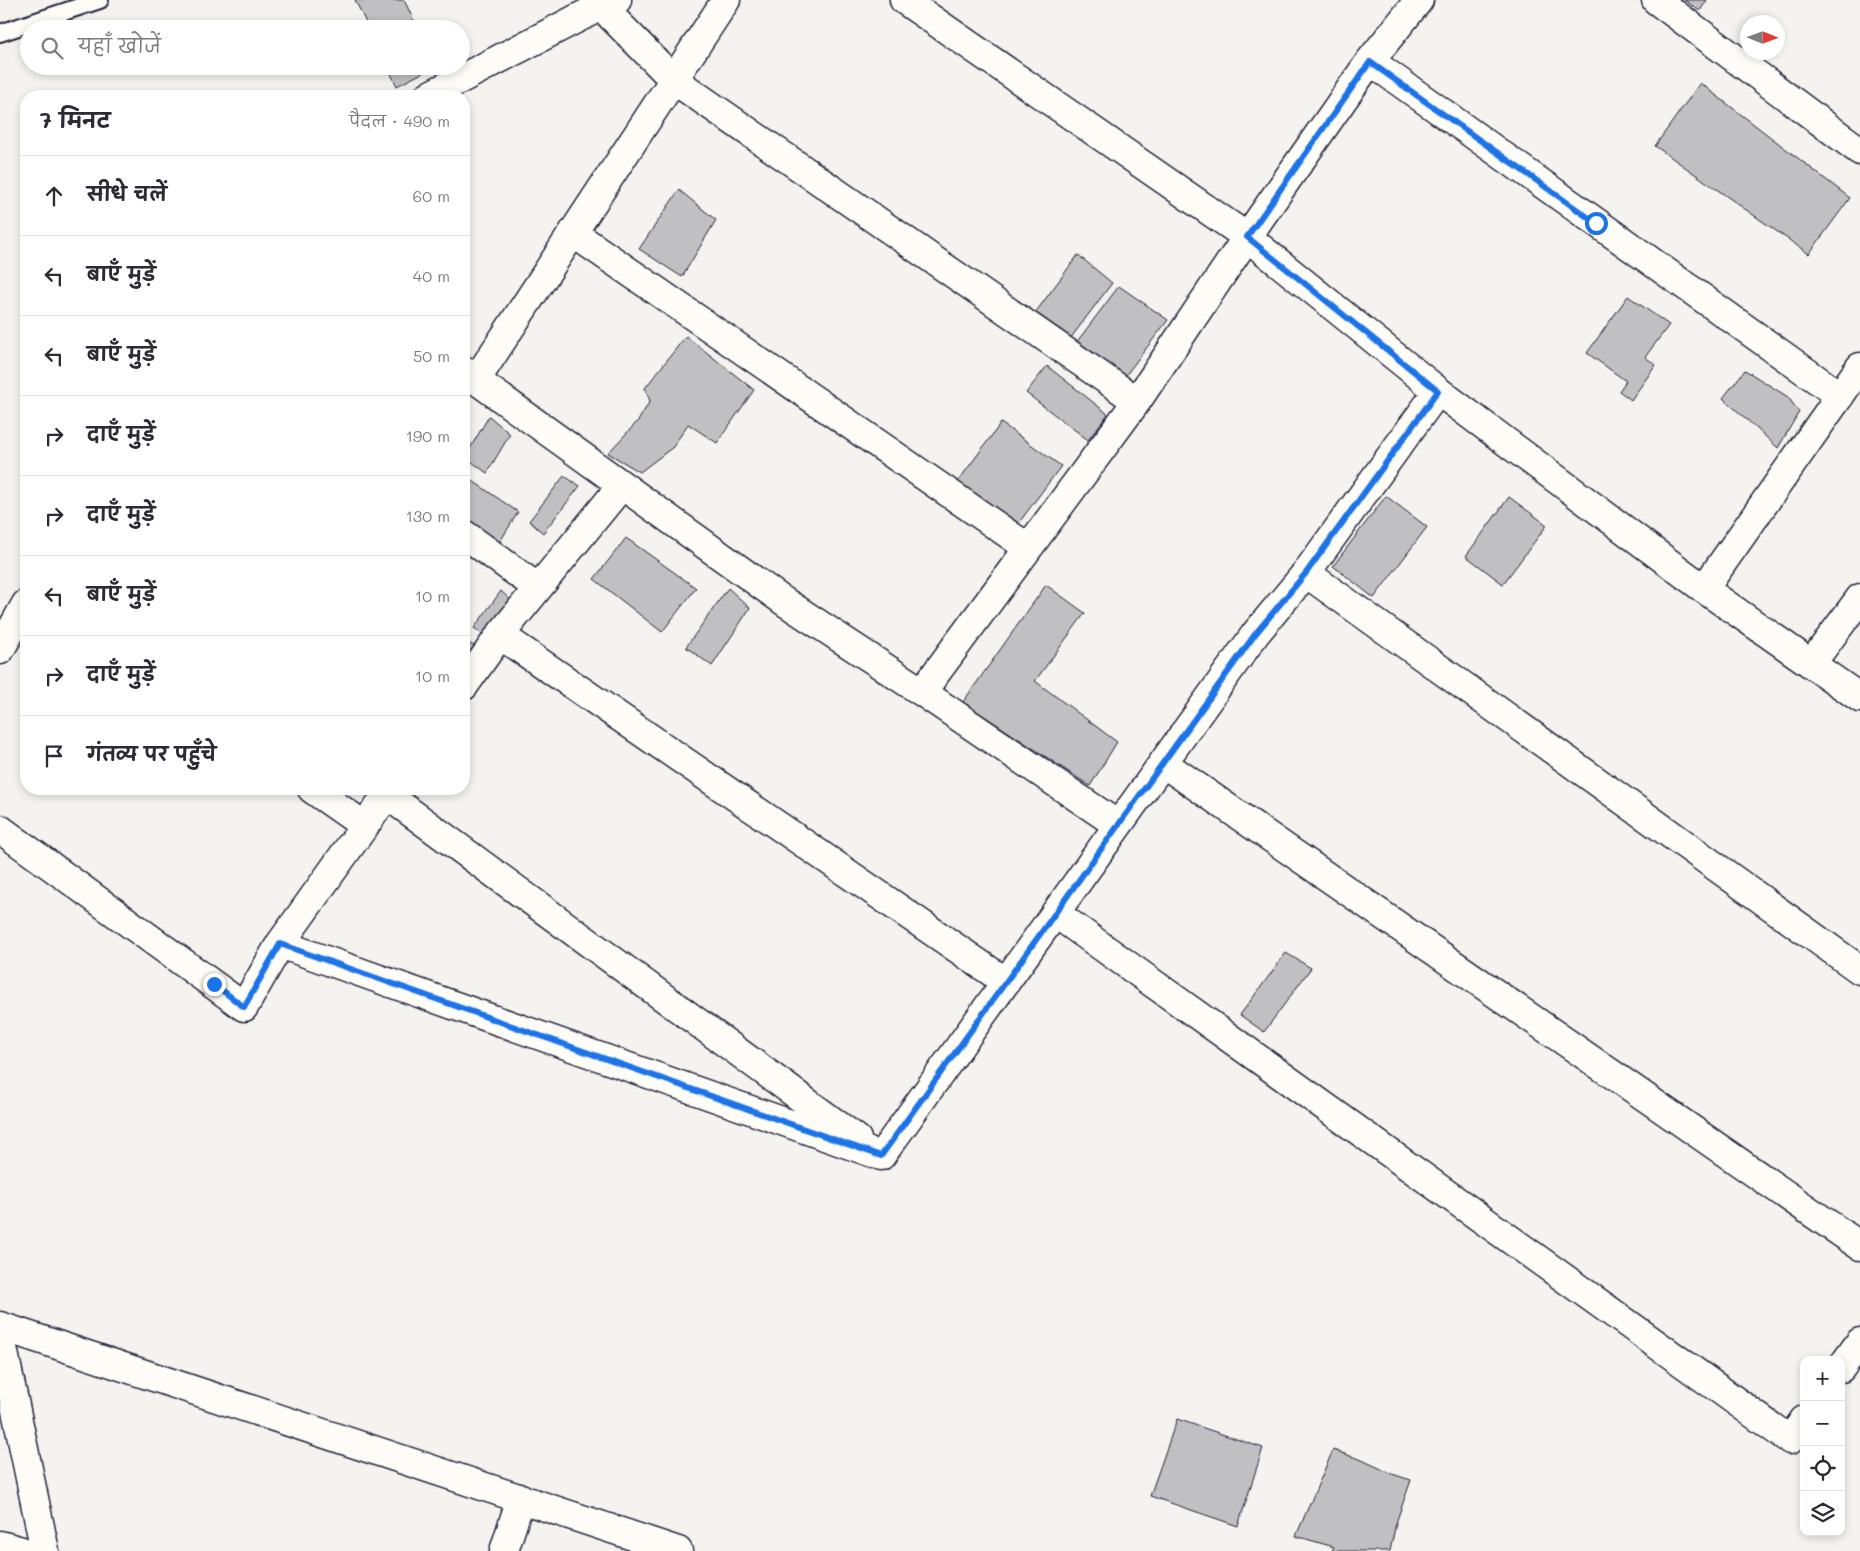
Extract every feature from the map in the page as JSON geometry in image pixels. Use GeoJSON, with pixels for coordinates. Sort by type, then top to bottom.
{"type":"FeatureCollection","features":[{"type":"Feature","properties":{"kind":"street"},"geometry":{"type":"LineString","coordinates":[[726,0],[573,233],[470,375],[782,600],[1118,825]]}},
{"type":"Feature","properties":{"kind":"street"},"geometry":{"type":"LineString","coordinates":[[904,0],[1247,237],[1438,391],[1704,589],[1860,698]]}},
{"type":"Feature","properties":{"kind":"street"},"geometry":{"type":"LineString","coordinates":[[922,692],[1027,547],[1137,401],[1247,237],[1370,62],[1419,0]]}},
{"type":"Feature","properties":{"kind":"street"},"geometry":{"type":"LineString","coordinates":[[1656,0],[1860,151]]}},
{"type":"Feature","properties":{"kind":"street"},"geometry":{"type":"LineString","coordinates":[[470,74],[609,3],[674,80],[1137,401]]}},
{"type":"Feature","properties":{"kind":"street"},"geometry":{"type":"LineString","coordinates":[[1370,62],[1840,396]]}},
{"type":"Feature","properties":{"kind":"street"},"geometry":{"type":"LineString","coordinates":[[440,90],[469,75]]}},
{"type":"Feature","properties":{"kind":"street"},"geometry":{"type":"LineString","coordinates":[[573,233],[1027,547]]}},
{"type":"Feature","properties":{"kind":"street"},"geometry":{"type":"LineString","coordinates":[[1704,589],[1860,367]]}},
{"type":"Feature","properties":{"kind":"street"},"geometry":{"type":"LineString","coordinates":[[881,1156],[1256,633],[1306,573],[1438,391]]}},
{"type":"Feature","properties":{"kind":"street"},"geometry":{"type":"LineString","coordinates":[[470,678],[500,635],[622,485]]}},
{"type":"Feature","properties":{"kind":"street"},"geometry":{"type":"LineString","coordinates":[[470,538],[538,588]]}},
{"type":"Feature","properties":{"kind":"street"},"geometry":{"type":"LineString","coordinates":[[1306,573],[1860,970]]}},
{"type":"Feature","properties":{"kind":"street"},"geometry":{"type":"LineString","coordinates":[[1811,664],[1860,598]]}},
{"type":"Feature","properties":{"kind":"street"},"geometry":{"type":"LineString","coordinates":[[0,650],[20,615]]}},
{"type":"Feature","properties":{"kind":"street"},"geometry":{"type":"LineString","coordinates":[[500,635],[1006,982]]}},
{"type":"Feature","properties":{"kind":"street"},"geometry":{"type":"LineString","coordinates":[[1163,762],[1860,1246]]}},
{"type":"Feature","properties":{"kind":"street"},"geometry":{"type":"LineString","coordinates":[[321,795],[365,826]]}},
{"type":"Feature","properties":{"kind":"street"},"geometry":{"type":"LineString","coordinates":[[0,829],[244,1007],[280,944],[387,795]]}},
{"type":"Feature","properties":{"kind":"street"},"geometry":{"type":"LineString","coordinates":[[393,795],[881,1156]]}},
{"type":"Feature","properties":{"kind":"street"},"geometry":{"type":"LineString","coordinates":[[1055,913],[1790,1440],[1800,1426]]}},
{"type":"Feature","properties":{"kind":"street"},"geometry":{"type":"LineString","coordinates":[[280,944],[881,1156]]}},
{"type":"Feature","properties":{"kind":"street"},"geometry":{"type":"LineString","coordinates":[[0,1326],[678,1551]]}},
{"type":"Feature","properties":{"kind":"street"},"geometry":{"type":"LineString","coordinates":[[0,1333],[4,1364],[45,1551]]}},
{"type":"Feature","properties":{"kind":"street"},"geometry":{"type":"LineString","coordinates":[[1845,1363],[1860,1342]]}},
{"type":"Feature","properties":{"kind":"street"},"geometry":{"type":"LineString","coordinates":[[504,1551],[521,1498]]}},
{"type":"Feature","properties":{"kind":"street"},"geometry":{"type":"LineString","coordinates":[[0,1545],[22,1551]]}},
{"type":"Feature","properties":{"kind":"lane"},"geometry":{"type":"LineString","coordinates":[[39,20],[100,0]]}},
{"type":"Feature","properties":{"kind":"lane"},"geometry":{"type":"LineString","coordinates":[[0,33],[20,26]]}},
{"type":"Feature","properties":{"kind":"building"},"geometry":{"type":"Polygon","coordinates":[[[355,0],[404,0],[414,20],[365,20],[355,0]]]}},
{"type":"Feature","properties":{"kind":"building"},"geometry":{"type":"Polygon","coordinates":[[[1684,0],[1707,0],[1700,11],[1684,0]]]}},
{"type":"Feature","properties":{"kind":"building"},"geometry":{"type":"Polygon","coordinates":[[[392,75],[418,75],[397,86],[392,75]]]}},
{"type":"Feature","properties":{"kind":"building"},"geometry":{"type":"Polygon","coordinates":[[[1700,83],[1850,198],[1809,254],[1655,146],[1700,83]]]}},
{"type":"Feature","properties":{"kind":"building"},"geometry":{"type":"Polygon","coordinates":[[[679,190],[716,220],[682,277],[639,249],[679,190]]]}},
{"type":"Feature","properties":{"kind":"building"},"geometry":{"type":"Polygon","coordinates":[[[1078,255],[1112,283],[1067,343],[1032,317],[1078,255]]]}},
{"type":"Feature","properties":{"kind":"building"},"geometry":{"type":"Polygon","coordinates":[[[1119,286],[1168,320],[1122,380],[1073,347],[1119,286]]]}},
{"type":"Feature","properties":{"kind":"building"},"geometry":{"type":"Polygon","coordinates":[[[1628,296],[1669,325],[1645,357],[1656,365],[1631,400],[1619,391],[1626,381],[1587,353],[1628,296]]]}},
{"type":"Feature","properties":{"kind":"building"},"geometry":{"type":"Polygon","coordinates":[[[686,336],[754,390],[717,443],[688,424],[673,447],[640,472],[608,453],[638,421],[650,401],[645,388],[686,336]]]}},
{"type":"Feature","properties":{"kind":"building"},"geometry":{"type":"Polygon","coordinates":[[[1047,366],[1108,414],[1088,440],[1026,393],[1047,366]]]}},
{"type":"Feature","properties":{"kind":"building"},"geometry":{"type":"Polygon","coordinates":[[[1745,370],[1788,397],[1799,412],[1778,448],[1723,398],[1745,370]]]}},
{"type":"Feature","properties":{"kind":"building"},"geometry":{"type":"Polygon","coordinates":[[[489,416],[510,434],[487,473],[470,461],[470,448],[489,416]]]}},
{"type":"Feature","properties":{"kind":"building"},"geometry":{"type":"Polygon","coordinates":[[[1001,423],[1061,466],[1015,528],[956,484],[1001,423]]]}},
{"type":"Feature","properties":{"kind":"building"},"geometry":{"type":"Polygon","coordinates":[[[564,476],[580,486],[543,533],[529,521],[564,476]]]}},
{"type":"Feature","properties":{"kind":"building"},"geometry":{"type":"Polygon","coordinates":[[[470,479],[518,512],[495,550],[470,533],[470,479]]]}},
{"type":"Feature","properties":{"kind":"building"},"geometry":{"type":"Polygon","coordinates":[[[1386,496],[1427,527],[1374,598],[1333,566],[1386,496]]]}},
{"type":"Feature","properties":{"kind":"building"},"geometry":{"type":"Polygon","coordinates":[[[1509,497],[1547,525],[1503,584],[1466,556],[1509,497]]]}},
{"type":"Feature","properties":{"kind":"building"},"geometry":{"type":"Polygon","coordinates":[[[626,538],[696,588],[662,632],[594,579],[626,538]]]}},
{"type":"Feature","properties":{"kind":"building"},"geometry":{"type":"Polygon","coordinates":[[[1046,585],[1085,613],[1035,681],[1117,742],[1090,786],[963,702],[1046,585]]]}},
{"type":"Feature","properties":{"kind":"building"},"geometry":{"type":"Polygon","coordinates":[[[728,588],[750,608],[712,666],[686,647],[728,588]]]}},
{"type":"Feature","properties":{"kind":"building"},"geometry":{"type":"Polygon","coordinates":[[[501,591],[513,602],[488,638],[474,628],[501,591]]]}},
{"type":"Feature","properties":{"kind":"building"},"geometry":{"type":"Polygon","coordinates":[[[470,644],[480,650],[470,665],[470,644]]]}},
{"type":"Feature","properties":{"kind":"building"},"geometry":{"type":"Polygon","coordinates":[[[1286,953],[1311,968],[1264,1032],[1240,1015],[1286,953]]]}},
{"type":"Feature","properties":{"kind":"building"},"geometry":{"type":"Polygon","coordinates":[[[1177,1419],[1263,1448],[1238,1526],[1150,1496],[1177,1419]]]}},
{"type":"Feature","properties":{"kind":"building"},"geometry":{"type":"Polygon","coordinates":[[[1333,1450],[1411,1480],[1396,1523],[1390,1551],[1332,1551],[1334,1547],[1296,1536],[1333,1450]]]}},
{"type":"Feature","properties":{"kind":"route"},"geometry":{"type":"LineString","coordinates":[[214,984],[244,1007],[280,944],[881,1156],[1256,633],[1306,573],[1438,391],[1247,237],[1370,62],[1596,223]]}}]}
